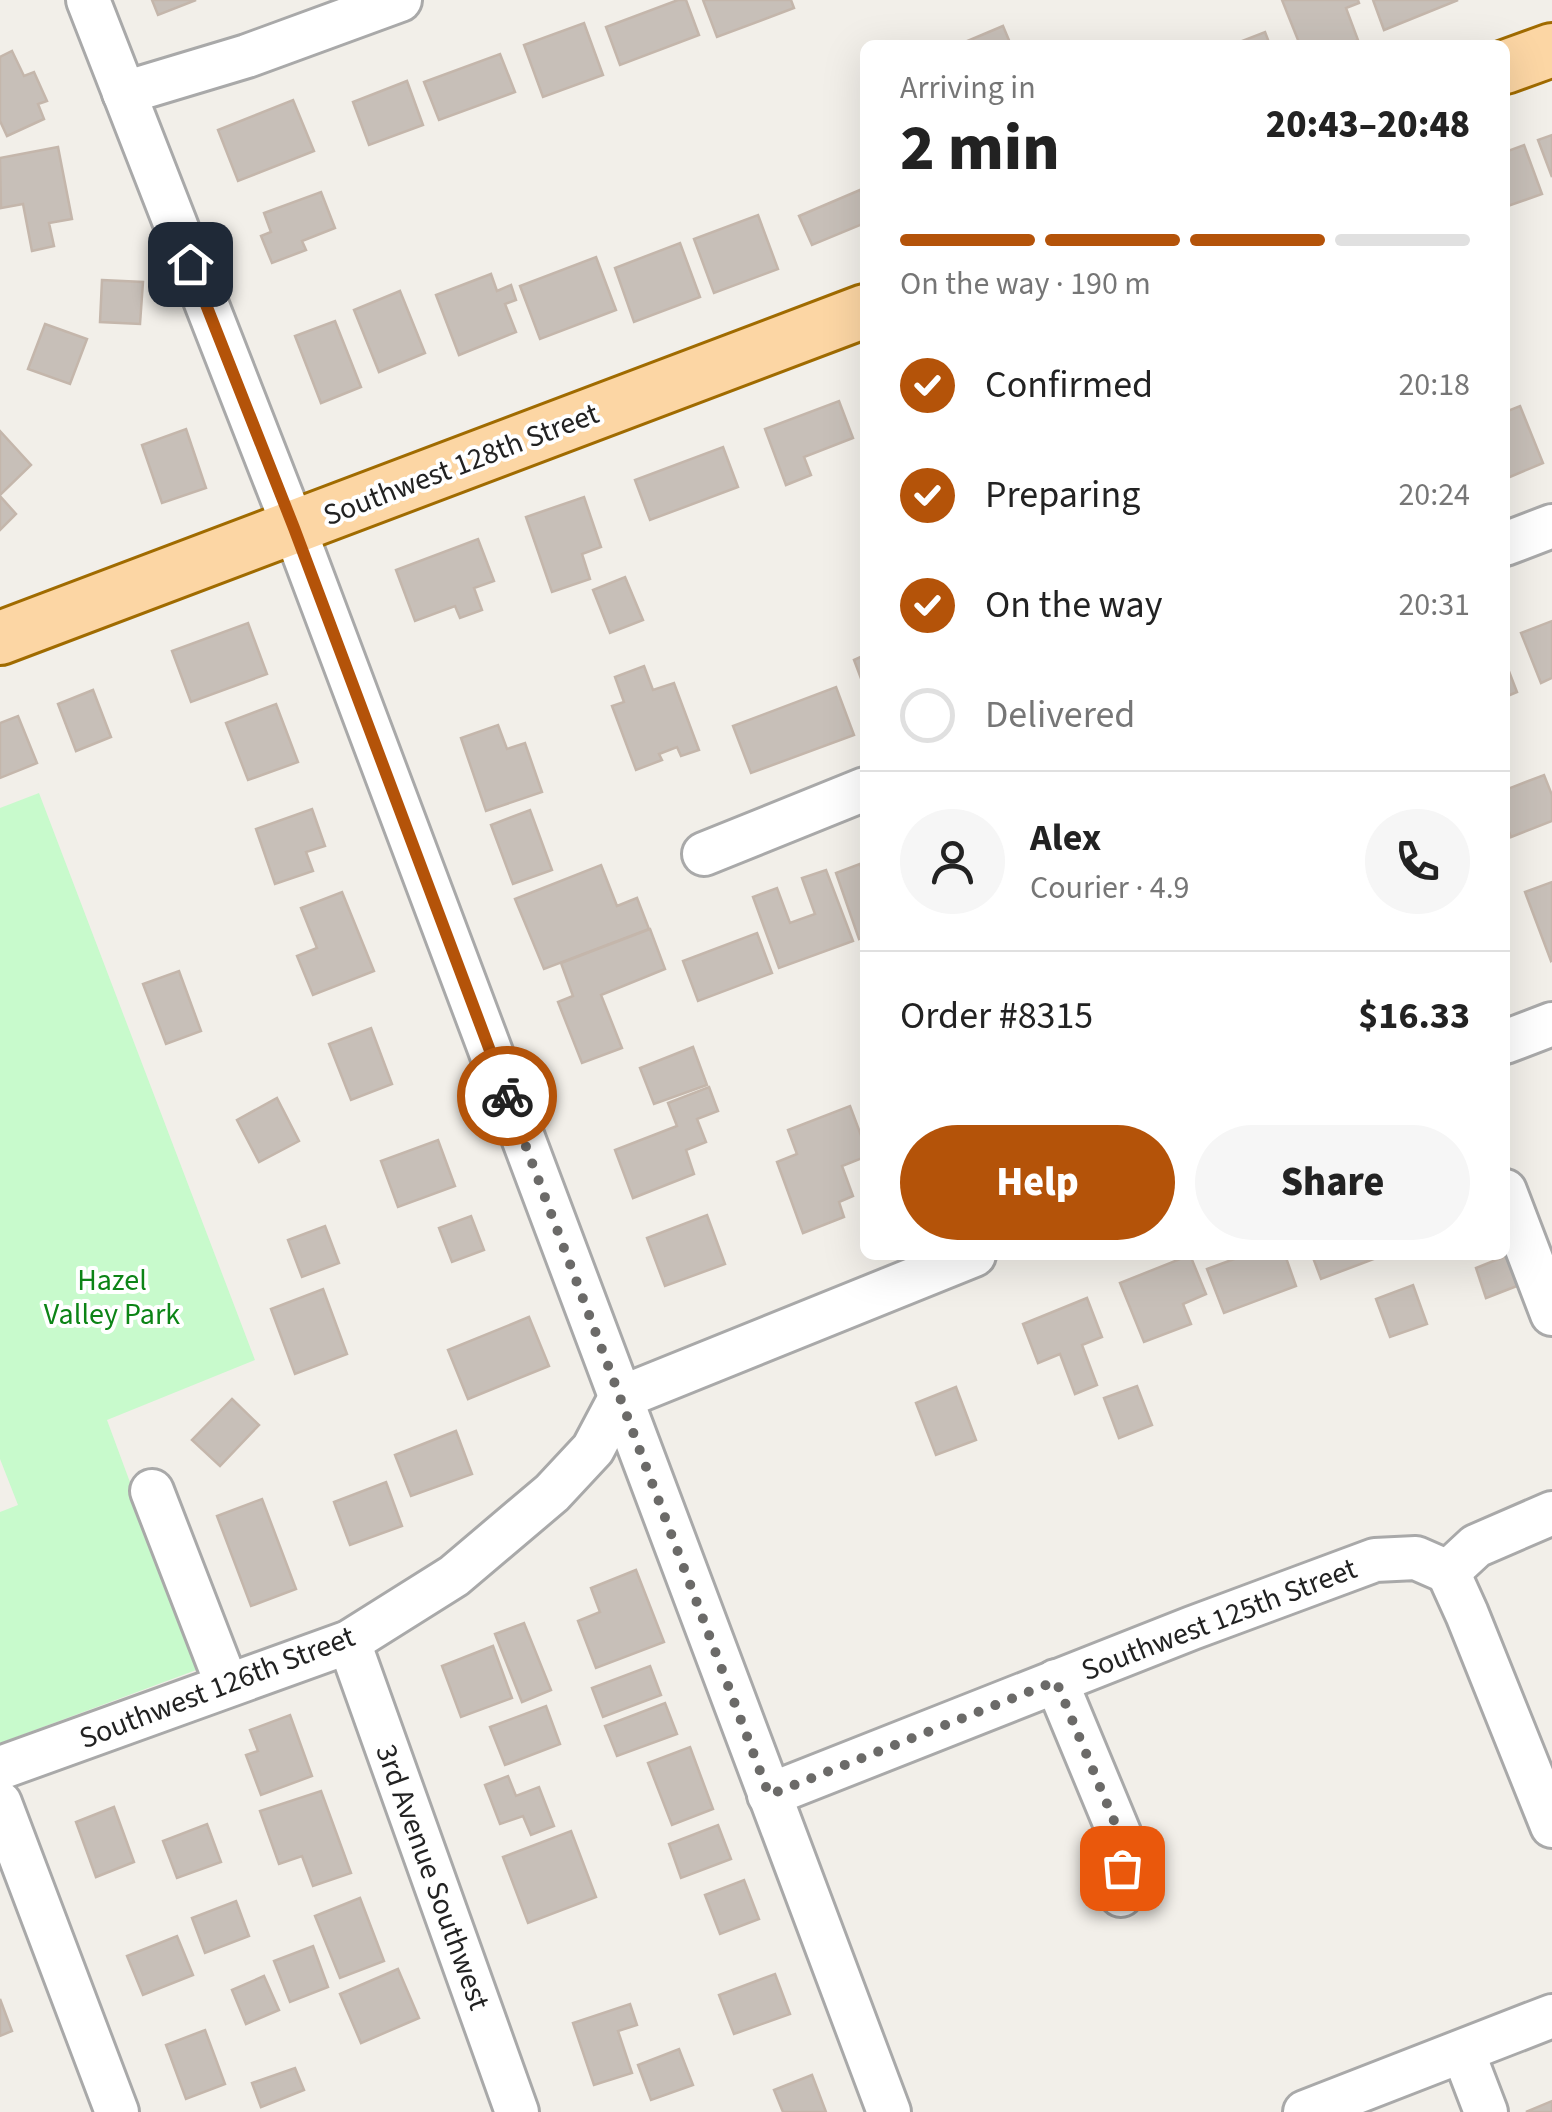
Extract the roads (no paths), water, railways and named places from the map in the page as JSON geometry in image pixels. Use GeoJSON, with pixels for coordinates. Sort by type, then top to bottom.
{"type":"FeatureCollection","features":[{"type":"Feature","properties":{"kind":"main road"},"geometry":{"type":"LineString","coordinates":[[1510,66],[1552,50]]}},
{"type":"Feature","properties":{"kind":"main road","name":"Southwest 128th Street"},"geometry":{"type":"LineString","coordinates":[[0,638],[860,312]]}},
{"type":"Feature","properties":{"kind":"street"},"geometry":{"type":"LineString","coordinates":[[88,0],[294,528],[889,2112]]}},
{"type":"Feature","properties":{"kind":"street"},"geometry":{"type":"LineString","coordinates":[[124,93],[248,56],[400,0]]}},
{"type":"Feature","properties":{"kind":"street"},"geometry":{"type":"LineString","coordinates":[[1510,542],[1552,526]]}},
{"type":"Feature","properties":{"kind":"street"},"geometry":{"type":"LineString","coordinates":[[704,854],[860,790]]}},
{"type":"Feature","properties":{"kind":"street"},"geometry":{"type":"LineString","coordinates":[[1510,1040],[1552,1024]]}},
{"type":"Feature","properties":{"kind":"street"},"geometry":{"type":"LineString","coordinates":[[1510,1203],[1552,1314]]}},
{"type":"Feature","properties":{"kind":"street"},"geometry":{"type":"LineString","coordinates":[[620,1398],[962,1260]]}},
{"type":"Feature","properties":{"kind":"street","name":"Southwest 126th Street"},"geometry":{"type":"LineString","coordinates":[[0,1768],[349,1642],[454,1576],[552,1493],[593,1449],[620,1398]]}},
{"type":"Feature","properties":{"kind":"street"},"geometry":{"type":"LineString","coordinates":[[152,1492],[227,1685]]}},
{"type":"Feature","properties":{"kind":"street"},"geometry":{"type":"LineString","coordinates":[[1552,1514],[1476,1546],[1448,1572],[1552,1826]]}},
{"type":"Feature","properties":{"kind":"street","name":"Southwest 125th Street"},"geometry":{"type":"LineString","coordinates":[[769,1795],[1375,1560],[1416,1558],[1448,1572]]}},
{"type":"Feature","properties":{"kind":"street","name":"3rd Avenue Southwest"},"geometry":{"type":"LineString","coordinates":[[349,1642],[517,2112]]}},
{"type":"Feature","properties":{"kind":"street"},"geometry":{"type":"LineString","coordinates":[[1056,1681],[1122,1840],[1120,1895]]}},
{"type":"Feature","properties":{"kind":"street"},"geometry":{"type":"LineString","coordinates":[[0,1804],[117,2112]]}},
{"type":"Feature","properties":{"kind":"street"},"geometry":{"type":"LineString","coordinates":[[1305,2112],[1552,2016]]}},
{"type":"Feature","properties":{"kind":"street"},"geometry":{"type":"LineString","coordinates":[[1462,2052],[1486,2112]]}},
{"type":"Feature","properties":{"kind":"park label","name":"Hazel Valley Park"},"geometry":{"type":"Point","coordinates":[112,1297]}}]}
